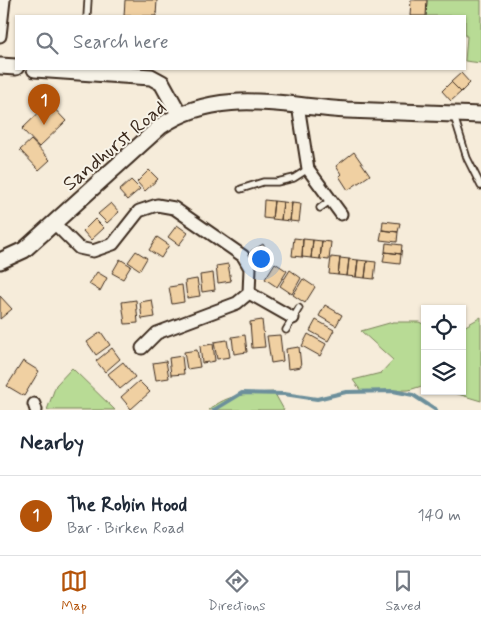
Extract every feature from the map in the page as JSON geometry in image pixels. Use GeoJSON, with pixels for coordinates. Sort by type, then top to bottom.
{"type":"FeatureCollection","features":[{"type":"Feature","properties":{"kind":"street"},"geometry":{"type":"LineString","coordinates":[[0,36],[4,0]]}},
{"type":"Feature","properties":{"kind":"street"},"geometry":{"type":"LineString","coordinates":[[0,66],[15,67]]}},
{"type":"Feature","properties":{"kind":"street"},"geometry":{"type":"LineString","coordinates":[[50,70],[151,77],[162,83],[179,114]]}},
{"type":"Feature","properties":{"kind":"street","name":"Sandhurst Road"},"geometry":{"type":"LineString","coordinates":[[0,261],[24,250],[161,126],[179,114],[202,106],[230,101],[346,110],[481,115]]}},
{"type":"Feature","properties":{"kind":"street"},"geometry":{"type":"LineString","coordinates":[[298,105],[308,168],[341,214]]}},
{"type":"Feature","properties":{"kind":"street"},"geometry":{"type":"LineString","coordinates":[[54,223],[78,248],[93,251],[113,244],[139,211],[157,205],[174,208],[243,256],[250,268],[249,293],[237,303],[157,333],[142,348]]}},
{"type":"Feature","properties":{"kind":"street"},"geometry":{"type":"LineString","coordinates":[[249,293],[296,313]]}},
{"type":"Feature","properties":{"kind":"lane"},"geometry":{"type":"LineString","coordinates":[[87,15],[88,0]]}},
{"type":"Feature","properties":{"kind":"lane"},"geometry":{"type":"LineString","coordinates":[[453,114],[467,158],[481,186]]}},
{"type":"Feature","properties":{"kind":"lane"},"geometry":{"type":"LineString","coordinates":[[241,189],[263,182],[277,182],[294,178],[308,168]]}},
{"type":"Feature","properties":{"kind":"lane"},"geometry":{"type":"LineString","coordinates":[[320,208],[331,200]]}},
{"type":"Feature","properties":{"kind":"lane"},"geometry":{"type":"LineString","coordinates":[[286,330],[296,313]]}},
{"type":"Feature","properties":{"kind":"green space"},"geometry":{"type":"Polygon","coordinates":[[[427,0],[481,0],[481,63],[466,61],[466,15],[426,15],[427,0]]]}},
{"type":"Feature","properties":{"kind":"green space"},"geometry":{"type":"Polygon","coordinates":[[[481,317],[481,401],[461,395],[466,395],[466,326],[481,317]]]}},
{"type":"Feature","properties":{"kind":"green space"},"geometry":{"type":"Polygon","coordinates":[[[393,322],[421,323],[421,386],[409,390],[361,391],[353,380],[381,373],[393,360],[361,331],[393,322]]]}},
{"type":"Feature","properties":{"kind":"green space"},"geometry":{"type":"Polygon","coordinates":[[[72,368],[115,410],[47,410],[56,385],[72,368]]]}},
{"type":"Feature","properties":{"kind":"green space"},"geometry":{"type":"Polygon","coordinates":[[[274,392],[284,410],[209,410],[231,398],[248,394],[274,392]]]}},
{"type":"Feature","properties":{"kind":"building"},"geometry":{"type":"Polygon","coordinates":[[[125,0],[157,0],[156,15],[124,15],[125,0]]]}},
{"type":"Feature","properties":{"kind":"building"},"geometry":{"type":"Polygon","coordinates":[[[411,0],[427,0],[426,15],[410,15],[411,0]]]}},
{"type":"Feature","properties":{"kind":"building"},"geometry":{"type":"Polygon","coordinates":[[[461,73],[470,83],[461,92],[451,82],[461,73]]]}},
{"type":"Feature","properties":{"kind":"building"},"geometry":{"type":"Polygon","coordinates":[[[451,82],[461,92],[451,101],[442,91],[451,82]]]}},
{"type":"Feature","properties":{"kind":"building"},"geometry":{"type":"Polygon","coordinates":[[[49,103],[66,121],[39,147],[22,129],[49,103]]]}},
{"type":"Feature","properties":{"kind":"building"},"geometry":{"type":"Polygon","coordinates":[[[31,140],[50,160],[39,170],[20,150],[31,140]]]}},
{"type":"Feature","properties":{"kind":"building"},"geometry":{"type":"Polygon","coordinates":[[[354,152],[370,175],[348,190],[339,176],[341,174],[336,166],[354,152]]]}},
{"type":"Feature","properties":{"kind":"building"},"geometry":{"type":"Polygon","coordinates":[[[149,170],[158,179],[145,191],[137,182],[149,170]]]}},
{"type":"Feature","properties":{"kind":"building"},"geometry":{"type":"Polygon","coordinates":[[[131,180],[140,189],[127,200],[119,191],[131,180]]]}},
{"type":"Feature","properties":{"kind":"building"},"geometry":{"type":"Polygon","coordinates":[[[264,200],[274,201],[272,219],[263,218],[264,200]]]}},
{"type":"Feature","properties":{"kind":"building"},"geometry":{"type":"Polygon","coordinates":[[[274,201],[283,202],[281,220],[272,219],[274,201]]]}},
{"type":"Feature","properties":{"kind":"building"},"geometry":{"type":"Polygon","coordinates":[[[283,202],[292,203],[290,221],[281,220],[283,202]]]}},
{"type":"Feature","properties":{"kind":"building"},"geometry":{"type":"Polygon","coordinates":[[[111,203],[119,212],[107,223],[98,214],[111,203]]]}},
{"type":"Feature","properties":{"kind":"building"},"geometry":{"type":"Polygon","coordinates":[[[292,203],[301,204],[299,222],[290,221],[292,203]]]}},
{"type":"Feature","properties":{"kind":"building"},"geometry":{"type":"Polygon","coordinates":[[[95,219],[104,228],[91,240],[83,231],[95,219]]]}},
{"type":"Feature","properties":{"kind":"building"},"geometry":{"type":"Polygon","coordinates":[[[383,221],[400,223],[398,232],[382,230],[383,221]]]}},
{"type":"Feature","properties":{"kind":"building"},"geometry":{"type":"Polygon","coordinates":[[[177,225],[188,233],[179,245],[168,237],[177,225]]]}},
{"type":"Feature","properties":{"kind":"building"},"geometry":{"type":"Polygon","coordinates":[[[382,230],[398,232],[397,242],[380,240],[382,230]]]}},
{"type":"Feature","properties":{"kind":"building"},"geometry":{"type":"Polygon","coordinates":[[[157,237],[169,245],[161,258],[149,250],[157,237]]]}},
{"type":"Feature","properties":{"kind":"building"},"geometry":{"type":"Polygon","coordinates":[[[294,238],[303,239],[302,257],[292,256],[294,238]]]}},
{"type":"Feature","properties":{"kind":"building"},"geometry":{"type":"Polygon","coordinates":[[[303,239],[313,240],[311,258],[302,257],[303,239]]]}},
{"type":"Feature","properties":{"kind":"building"},"geometry":{"type":"Polygon","coordinates":[[[313,240],[322,241],[320,259],[311,258],[313,240]]]}},
{"type":"Feature","properties":{"kind":"building"},"geometry":{"type":"Polygon","coordinates":[[[322,241],[331,242],[329,260],[320,259],[322,241]]]}},
{"type":"Feature","properties":{"kind":"building"},"geometry":{"type":"Polygon","coordinates":[[[386,243],[402,245],[401,254],[385,252],[386,243]]]}},
{"type":"Feature","properties":{"kind":"building"},"geometry":{"type":"Polygon","coordinates":[[[263,244],[273,259],[261,266],[251,251],[263,244]]]}},
{"type":"Feature","properties":{"kind":"building"},"geometry":{"type":"Polygon","coordinates":[[[136,251],[147,258],[140,270],[128,262],[136,251]]]}},
{"type":"Feature","properties":{"kind":"building"},"geometry":{"type":"Polygon","coordinates":[[[385,252],[401,254],[400,264],[383,262],[385,252]]]}},
{"type":"Feature","properties":{"kind":"building"},"geometry":{"type":"Polygon","coordinates":[[[331,257],[340,258],[338,275],[329,274],[331,257]]]}},
{"type":"Feature","properties":{"kind":"building"},"geometry":{"type":"Polygon","coordinates":[[[340,258],[349,259],[347,276],[338,275],[340,258]]]}},
{"type":"Feature","properties":{"kind":"building"},"geometry":{"type":"Polygon","coordinates":[[[120,259],[131,266],[123,279],[112,273],[120,259]]]}},
{"type":"Feature","properties":{"kind":"building"},"geometry":{"type":"Polygon","coordinates":[[[349,259],[358,260],[356,277],[347,276],[349,259]]]}},
{"type":"Feature","properties":{"kind":"building"},"geometry":{"type":"Polygon","coordinates":[[[358,260],[367,261],[365,278],[356,277],[358,260]]]}},
{"type":"Feature","properties":{"kind":"building"},"geometry":{"type":"Polygon","coordinates":[[[367,261],[376,262],[374,279],[365,278],[367,261]]]}},
{"type":"Feature","properties":{"kind":"building"},"geometry":{"type":"Polygon","coordinates":[[[275,263],[287,271],[277,287],[265,279],[275,263]]]}},
{"type":"Feature","properties":{"kind":"building"},"geometry":{"type":"Polygon","coordinates":[[[228,264],[231,281],[218,283],[216,266],[228,264]]]}},
{"type":"Feature","properties":{"kind":"building"},"geometry":{"type":"Polygon","coordinates":[[[290,270],[301,278],[292,294],[280,286],[290,270]]]}},
{"type":"Feature","properties":{"kind":"building"},"geometry":{"type":"Polygon","coordinates":[[[97,272],[107,278],[100,291],[89,284],[97,272]]]}},
{"type":"Feature","properties":{"kind":"building"},"geometry":{"type":"Polygon","coordinates":[[[213,273],[215,290],[202,292],[200,275],[213,273]]]}},
{"type":"Feature","properties":{"kind":"building"},"geometry":{"type":"Polygon","coordinates":[[[197,279],[200,296],[187,298],[185,281],[197,279]]]}},
{"type":"Feature","properties":{"kind":"building"},"geometry":{"type":"Polygon","coordinates":[[[303,279],[315,287],[305,303],[293,295],[303,279]]]}},
{"type":"Feature","properties":{"kind":"building"},"geometry":{"type":"Polygon","coordinates":[[[182,285],[184,302],[172,304],[169,287],[182,285]]]}},
{"type":"Feature","properties":{"kind":"building"},"geometry":{"type":"Polygon","coordinates":[[[0,296],[12,309],[0,319],[0,296]]]}},
{"type":"Feature","properties":{"kind":"building"},"geometry":{"type":"Polygon","coordinates":[[[136,300],[138,323],[125,324],[122,302],[136,300]]]}},
{"type":"Feature","properties":{"kind":"building"},"geometry":{"type":"Polygon","coordinates":[[[152,300],[155,317],[142,319],[140,302],[152,300]]]}},
{"type":"Feature","properties":{"kind":"building"},"geometry":{"type":"Polygon","coordinates":[[[325,305],[342,315],[336,326],[319,316],[325,305]]]}},
{"type":"Feature","properties":{"kind":"building"},"geometry":{"type":"Polygon","coordinates":[[[262,320],[265,347],[252,348],[250,322],[262,320]]]}},
{"type":"Feature","properties":{"kind":"building"},"geometry":{"type":"Polygon","coordinates":[[[316,320],[334,330],[328,341],[310,331],[316,320]]]}},
{"type":"Feature","properties":{"kind":"building"},"geometry":{"type":"Polygon","coordinates":[[[101,332],[110,345],[96,355],[87,342],[101,332]]]}},
{"type":"Feature","properties":{"kind":"building"},"geometry":{"type":"Polygon","coordinates":[[[308,334],[326,344],[320,356],[302,346],[308,334]]]}},
{"type":"Feature","properties":{"kind":"building"},"geometry":{"type":"Polygon","coordinates":[[[245,335],[247,352],[234,354],[232,337],[245,335]]]}},
{"type":"Feature","properties":{"kind":"building"},"geometry":{"type":"Polygon","coordinates":[[[280,335],[283,361],[271,363],[267,336],[280,335]]]}},
{"type":"Feature","properties":{"kind":"building"},"geometry":{"type":"Polygon","coordinates":[[[227,340],[230,357],[217,359],[214,342],[227,340]]]}},
{"type":"Feature","properties":{"kind":"building"},"geometry":{"type":"Polygon","coordinates":[[[213,344],[215,361],[202,363],[200,346],[213,344]]]}},
{"type":"Feature","properties":{"kind":"building"},"geometry":{"type":"Polygon","coordinates":[[[299,347],[301,367],[288,369],[286,349],[299,347]]]}},
{"type":"Feature","properties":{"kind":"building"},"geometry":{"type":"Polygon","coordinates":[[[112,348],[120,359],[105,372],[96,361],[112,348]]]}},
{"type":"Feature","properties":{"kind":"building"},"geometry":{"type":"Polygon","coordinates":[[[197,350],[200,367],[187,369],[184,352],[197,350]]]}},
{"type":"Feature","properties":{"kind":"building"},"geometry":{"type":"Polygon","coordinates":[[[182,356],[184,374],[171,375],[169,358],[182,356]]]}},
{"type":"Feature","properties":{"kind":"building"},"geometry":{"type":"Polygon","coordinates":[[[23,361],[39,371],[24,396],[7,386],[23,361]]]}},
{"type":"Feature","properties":{"kind":"building"},"geometry":{"type":"Polygon","coordinates":[[[166,361],[169,378],[156,380],[153,363],[166,361]]]}},
{"type":"Feature","properties":{"kind":"building"},"geometry":{"type":"Polygon","coordinates":[[[123,362],[135,377],[120,389],[108,374],[123,362]]]}},
{"type":"Feature","properties":{"kind":"building"},"geometry":{"type":"Polygon","coordinates":[[[139,381],[150,392],[131,409],[121,397],[139,381]]]}},
{"type":"Feature","properties":{"kind":"waterway"},"geometry":{"type":"LineString","coordinates":[[214,410],[242,393],[284,394],[317,399],[346,392],[393,391],[413,395],[436,410]]}},
{"type":"Feature","properties":{"kind":"place","name":"The Robin Hood"},"geometry":{"type":"Point","coordinates":[44,125]}}]}
